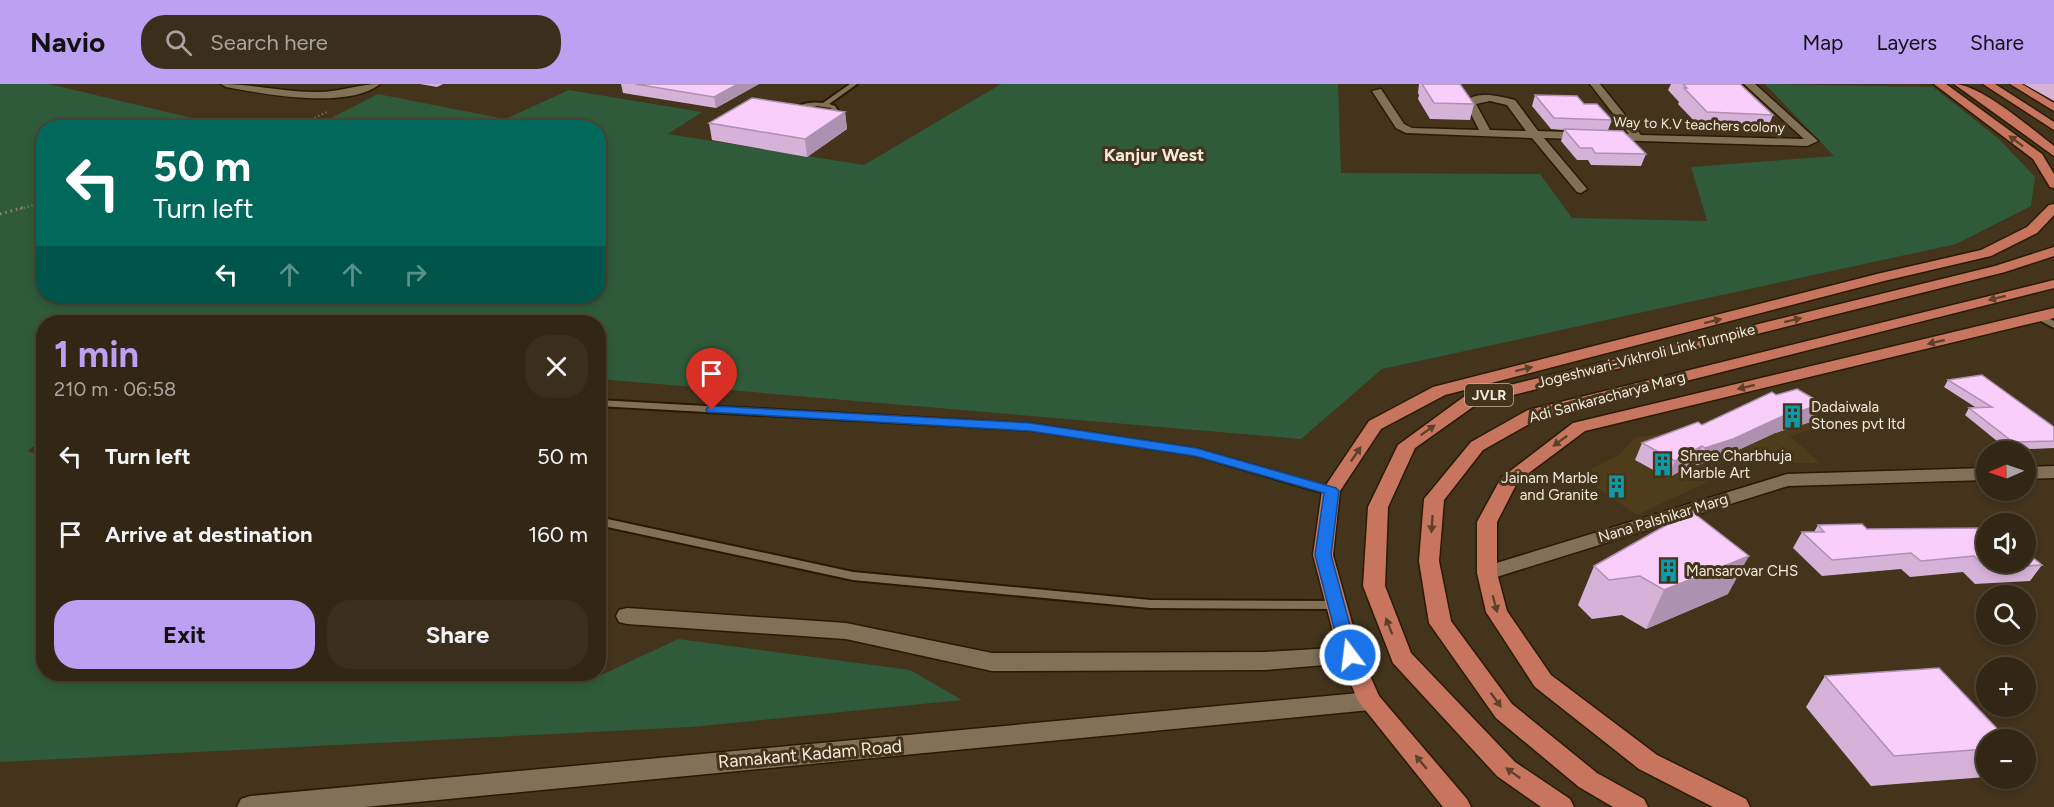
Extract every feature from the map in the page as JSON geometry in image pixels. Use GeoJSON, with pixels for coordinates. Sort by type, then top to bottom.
{"type":"FeatureCollection","features":[{"type":"Feature","properties":{"kind":"main road"},"geometry":{"type":"LineString","coordinates":[[1939,84],[2038,157],[2054,184]]}},
{"type":"Feature","properties":{"kind":"main road"},"geometry":{"type":"LineString","coordinates":[[1959,84],[2018,123],[2054,152]]}},
{"type":"Feature","properties":{"kind":"main road"},"geometry":{"type":"LineString","coordinates":[[1988,84],[2052,125]]}},
{"type":"Feature","properties":{"kind":"main road"},"geometry":{"type":"LineString","coordinates":[[2015,84],[2054,108]]}},
{"type":"Feature","properties":{"kind":"main road"},"geometry":{"type":"LineString","coordinates":[[1458,807],[1370,701],[1350,655],[1323,555],[1331,491],[1375,425],[1439,391],[1871,280],[1986,253],[2032,230],[2054,208]]}},
{"type":"Feature","properties":{"kind":"main road"},"geometry":{"type":"LineString","coordinates":[[2013,264],[2018,237]]}},
{"type":"Feature","properties":{"kind":"main road","name":"JVLR"},"geometry":{"type":"LineString","coordinates":[[2013,264],[2054,250]]}},
{"type":"Feature","properties":{"kind":"main road","name":"Jogeshwari-Vikhroli Link Turnpike"},"geometry":{"type":"LineString","coordinates":[[1561,807],[1506,769],[1401,657],[1374,586],[1377,507],[1407,445],[1471,400],[2013,264]]}},
{"type":"Feature","properties":{"kind":"main road","name":"Adi Sankaracharya Marg"},"geometry":{"type":"LineString","coordinates":[[1635,807],[1588,780],[1504,711],[1440,623],[1429,561],[1434,499],[1448,481],[1477,446],[1534,414],[2054,284]]}},
{"type":"Feature","properties":{"kind":"main road"},"geometry":{"type":"LineString","coordinates":[[1737,807],[1648,762],[1543,681],[1497,612],[1487,573],[1487,522],[1510,478],[1579,427],[2049,318]]}},
{"type":"Feature","properties":{"kind":"street"},"geometry":{"type":"LineString","coordinates":[[226,84],[316,97],[344,94],[375,84]]}},
{"type":"Feature","properties":{"kind":"street"},"geometry":{"type":"LineString","coordinates":[[1595,84],[1639,139]]}},
{"type":"Feature","properties":{"kind":"street","name":"Way to K.V teachers colony"},"geometry":{"type":"LineString","coordinates":[[1377,91],[1400,126],[1410,131],[1639,139],[1807,143],[1812,141],[1749,84]]}},
{"type":"Feature","properties":{"kind":"street"},"geometry":{"type":"LineString","coordinates":[[1486,133],[1471,104],[1472,100],[1490,98],[1511,102],[1534,135],[1581,189]]}},
{"type":"Feature","properties":{"kind":"street"},"geometry":{"type":"LineString","coordinates":[[2036,473],[2054,472]]}},
{"type":"Feature","properties":{"kind":"street","name":"Nana Palshikar Marg"},"geometry":{"type":"LineString","coordinates":[[1487,573],[1787,480],[1976,474]]}},
{"type":"Feature","properties":{"kind":"street"},"geometry":{"type":"LineString","coordinates":[[627,616],[846,631],[993,662],[1265,661],[1350,655]]}},
{"type":"Feature","properties":{"kind":"street","name":"Ramakant Kadam Road"},"geometry":{"type":"LineString","coordinates":[[250,807],[1370,701]]}},
{"type":"Feature","properties":{"kind":"lane"},"geometry":{"type":"LineString","coordinates":[[824,105],[833,107],[836,112],[828,117],[814,120],[800,119],[792,114],[799,107],[824,105],[854,84]]}},
{"type":"Feature","properties":{"kind":"lane"},"geometry":{"type":"LineString","coordinates":[[606,403],[1030,427],[1196,452],[1331,491]]}},
{"type":"Feature","properties":{"kind":"lane"},"geometry":{"type":"LineString","coordinates":[[606,523],[853,576],[1150,604],[1336,605]]}},
{"type":"Feature","properties":{"kind":"path"},"geometry":{"type":"LineString","coordinates":[[0,213],[36,204]]}},
{"type":"Feature","properties":{"kind":"shaded area"},"geometry":{"type":"Polygon","coordinates":[[[1785,397],[1827,424],[1790,436],[1820,463],[1767,463],[1745,451],[1724,458],[1713,472],[1714,479],[1637,515],[1578,475],[1619,455],[1634,438],[1683,430],[1785,397]]]}},
{"type":"Feature","properties":{"kind":"green space"},"geometry":{"type":"Polygon","coordinates":[[[0,84],[49,84],[201,120],[36,120],[36,303],[606,303],[606,120],[327,120],[378,94],[505,119],[569,90],[702,112],[668,134],[864,165],[1001,84],[1338,84],[1341,173],[1540,174],[1572,218],[1707,221],[1691,167],[1834,156],[1765,84],[1933,87],[1999,139],[2035,177],[2031,206],[1956,244],[1382,369],[1301,439],[606,380],[606,315],[36,315],[36,445],[27,451],[36,454],[36,681],[606,681],[606,673],[678,639],[910,670],[962,700],[691,727],[0,762],[0,84]]]}},
{"type":"Feature","properties":{"kind":"building"},"geometry":{"type":"Polygon","coordinates":[[[635,84],[738,84],[714,97],[635,84]]]}},
{"type":"Feature","properties":{"kind":"building"},"geometry":{"type":"Polygon","coordinates":[[[1422,84],[1460,84],[1474,104],[1434,103],[1422,84]]]}},
{"type":"Feature","properties":{"kind":"building"},"geometry":{"type":"Polygon","coordinates":[[[1683,84],[1740,84],[1773,115],[1707,112],[1684,88],[1687,88],[1683,84]]]}},
{"type":"Feature","properties":{"kind":"building"},"geometry":{"type":"Polygon","coordinates":[[[1535,95],[1577,96],[1584,104],[1597,104],[1612,120],[1554,118],[1535,95]]]}},
{"type":"Feature","properties":{"kind":"building"},"geometry":{"type":"Polygon","coordinates":[[[752,98],[845,112],[805,139],[709,123],[752,98]]]}},
{"type":"Feature","properties":{"kind":"building"},"geometry":{"type":"Polygon","coordinates":[[[1564,129],[1623,131],[1646,154],[1595,153],[1592,148],[1580,148],[1564,129]]]}},
{"type":"Feature","properties":{"kind":"building"},"geometry":{"type":"Polygon","coordinates":[[[1982,375],[2054,427],[2054,441],[2012,441],[1969,408],[1992,407],[1948,380],[1982,375]]]}},
{"type":"Feature","properties":{"kind":"building"},"geometry":{"type":"Polygon","coordinates":[[[1797,389],[1823,404],[1783,416],[1733,439],[1705,448],[1702,446],[1675,461],[1642,443],[1698,422],[1702,425],[1772,392],[1776,395],[1797,389]]]}},
{"type":"Feature","properties":{"kind":"building"},"geometry":{"type":"Polygon","coordinates":[[[1691,511],[1749,556],[1664,590],[1640,576],[1609,580],[1594,566],[1691,511]]]}},
{"type":"Feature","properties":{"kind":"building"},"geometry":{"type":"Polygon","coordinates":[[[1862,524],[1867,529],[1976,528],[1976,558],[1974,556],[1921,561],[1911,553],[1832,560],[1802,532],[1824,532],[1818,525],[1862,524]]]}},
{"type":"Feature","properties":{"kind":"building"},"geometry":{"type":"Polygon","coordinates":[[[1939,668],[1976,707],[1976,717],[1986,717],[1997,729],[1976,729],[1976,750],[1894,756],[1825,676],[1939,668]]]}},
{"type":"Feature","properties":{"kind":"place","name":"Dadaiwala Stones pvt ltd"},"geometry":{"type":"Point","coordinates":[1793,416]}},
{"type":"Feature","properties":{"kind":"place","name":"Shree Charbhuja Marble Art"},"geometry":{"type":"Point","coordinates":[1662,465]}},
{"type":"Feature","properties":{"kind":"place","name":"Jainam Marble and Granite"},"geometry":{"type":"Point","coordinates":[1616,487]}},
{"type":"Feature","properties":{"kind":"place","name":"Mansarovar CHS"},"geometry":{"type":"Point","coordinates":[1668,571]}},
{"type":"Feature","properties":{"kind":"district","name":"Kanjur West"},"geometry":{"type":"Point","coordinates":[1154,155]}},
{"type":"Feature","properties":{"kind":"route"},"geometry":{"type":"LineString","coordinates":[[712,410],[1030,427],[1196,452],[1331,491],[1323,555],[1350,655]]}}]}
